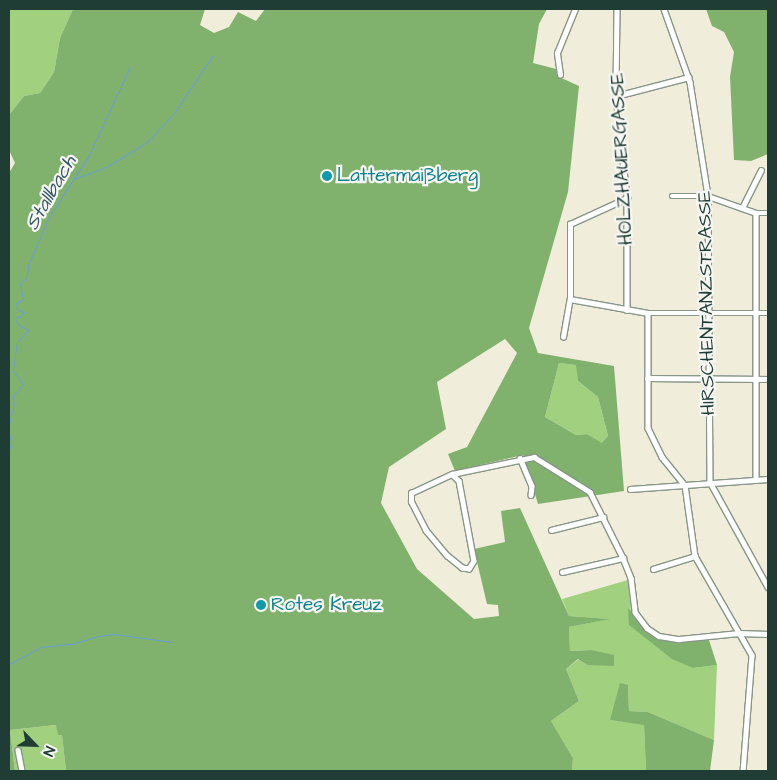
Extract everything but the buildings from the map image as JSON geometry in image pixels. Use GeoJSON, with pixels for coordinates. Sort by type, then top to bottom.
{"type":"FeatureCollection","features":[{"type":"Feature","properties":{"kind":"street"},"geometry":{"type":"LineString","coordinates":[[560,76],[557,53],[575,9]]}},
{"type":"Feature","properties":{"kind":"street","name":"HOLZHAUERGASSE"},"geometry":{"type":"LineString","coordinates":[[617,9],[616,96],[627,198],[627,310]]}},
{"type":"Feature","properties":{"kind":"street","name":"HIRSCHENTANZSTRASSE"},"geometry":{"type":"LineString","coordinates":[[664,9],[689,77],[708,196],[710,482],[768,587]]}},
{"type":"Feature","properties":{"kind":"street"},"geometry":{"type":"LineString","coordinates":[[616,96],[689,77]]}},
{"type":"Feature","properties":{"kind":"street"},"geometry":{"type":"LineString","coordinates":[[742,208],[761,170]]}},
{"type":"Feature","properties":{"kind":"street"},"geometry":{"type":"LineString","coordinates":[[672,196],[708,196],[756,213],[768,213]]}},
{"type":"Feature","properties":{"kind":"street"},"geometry":{"type":"LineString","coordinates":[[563,337],[570,298],[570,224],[627,198]]}},
{"type":"Feature","properties":{"kind":"street"},"geometry":{"type":"LineString","coordinates":[[756,213],[754,379],[756,480]]}},
{"type":"Feature","properties":{"kind":"street"},"geometry":{"type":"LineString","coordinates":[[570,298],[648,313],[768,313]]}},
{"type":"Feature","properties":{"kind":"street"},"geometry":{"type":"LineString","coordinates":[[648,313],[647,378],[649,433],[662,457],[685,485],[695,556],[740,633],[752,660],[743,771]]}},
{"type":"Feature","properties":{"kind":"street"},"geometry":{"type":"LineString","coordinates":[[647,378],[768,379]]}},
{"type":"Feature","properties":{"kind":"street"},"geometry":{"type":"LineString","coordinates":[[520,458],[532,486],[531,495]]}},
{"type":"Feature","properties":{"kind":"street"},"geometry":{"type":"LineString","coordinates":[[452,474],[459,482],[474,558],[469,569],[450,560],[426,532],[411,502],[411,494],[452,474],[520,458],[536,458],[579,482],[590,492],[623,558],[631,578],[635,612],[647,628],[659,636],[679,639],[707,639],[740,633],[768,634]]}},
{"type":"Feature","properties":{"kind":"street"},"geometry":{"type":"LineString","coordinates":[[630,489],[768,479]]}},
{"type":"Feature","properties":{"kind":"street"},"geometry":{"type":"LineString","coordinates":[[551,530],[603,517]]}},
{"type":"Feature","properties":{"kind":"street"},"geometry":{"type":"LineString","coordinates":[[653,569],[695,556]]}},
{"type":"Feature","properties":{"kind":"street"},"geometry":{"type":"LineString","coordinates":[[562,572],[623,558]]}},
{"type":"Feature","properties":{"kind":"street"},"geometry":{"type":"LineString","coordinates":[[18,750],[22,771]]}},
{"type":"Feature","properties":{"kind":"green space"},"geometry":{"type":"Polygon","coordinates":[[[9,9],[73,9],[60,38],[54,72],[40,93],[24,96],[9,115],[9,9]]]}},
{"type":"Feature","properties":{"kind":"green space"},"geometry":{"type":"Polygon","coordinates":[[[73,9],[205,9],[200,25],[214,33],[229,27],[238,12],[256,21],[265,9],[547,9],[539,24],[533,63],[556,69],[557,76],[579,86],[568,192],[529,328],[538,353],[614,366],[624,491],[538,504],[523,455],[455,471],[448,454],[467,447],[517,353],[505,339],[437,382],[446,429],[389,467],[381,503],[417,569],[474,619],[499,616],[498,605],[487,604],[474,549],[505,542],[501,511],[520,508],[569,616],[610,619],[569,627],[570,651],[591,650],[614,655],[614,666],[588,665],[578,659],[566,669],[579,701],[551,721],[573,758],[572,771],[66,771],[62,735],[58,735],[56,725],[10,730],[15,771],[9,771],[9,173],[15,163],[9,150],[9,115],[24,96],[40,93],[54,72],[60,38],[73,9]],[[559,363],[545,417],[576,435],[587,434],[602,443],[608,436],[598,397],[578,381],[576,365],[559,363]]]}},
{"type":"Feature","properties":{"kind":"green space"},"geometry":{"type":"Polygon","coordinates":[[[706,9],[768,9],[768,154],[751,161],[734,160],[730,77],[734,52],[724,32],[712,26],[706,9]]]}},
{"type":"Feature","properties":{"kind":"green space"},"geometry":{"type":"Polygon","coordinates":[[[559,363],[577,365],[578,381],[598,397],[608,436],[602,444],[587,434],[576,435],[545,417],[559,363]]]}},
{"type":"Feature","properties":{"kind":"green space"},"geometry":{"type":"Polygon","coordinates":[[[628,580],[631,609],[629,608],[693,668],[717,665],[714,740],[648,712],[629,711],[628,685],[610,720],[644,724],[646,771],[572,771],[573,758],[551,721],[579,701],[566,669],[591,650],[570,651],[569,627],[608,619],[569,616],[562,599],[628,580]]]}},
{"type":"Feature","properties":{"kind":"green space"},"geometry":{"type":"Polygon","coordinates":[[[628,608],[646,629],[657,636],[676,641],[709,640],[717,665],[693,668],[672,659],[629,625],[628,608]]]}},
{"type":"Feature","properties":{"kind":"green space"},"geometry":{"type":"Polygon","coordinates":[[[620,683],[628,685],[629,711],[648,712],[714,740],[710,771],[646,771],[644,725],[610,720],[620,683]]]}},
{"type":"Feature","properties":{"kind":"green space"},"geometry":{"type":"Polygon","coordinates":[[[57,725],[62,735],[66,771],[15,771],[10,730],[57,725]]]}},
{"type":"Feature","properties":{"kind":"waterway"},"geometry":{"type":"LineString","coordinates":[[74,179],[108,166],[147,142],[174,113],[213,55]]}},
{"type":"Feature","properties":{"kind":"waterway","name":"Stallbach"},"geometry":{"type":"LineString","coordinates":[[9,424],[14,404],[12,397],[23,384],[13,370],[17,342],[28,330],[19,325],[15,319],[24,313],[17,309],[16,303],[23,299],[20,284],[27,277],[28,265],[49,217],[88,157],[130,67]]}},
{"type":"Feature","properties":{"kind":"waterway","name":"Stallbach"},"geometry":{"type":"LineString","coordinates":[[9,433],[11,442],[9,451]]}},
{"type":"Feature","properties":{"kind":"waterway"},"geometry":{"type":"LineString","coordinates":[[9,664],[41,647],[72,644],[99,636],[114,634],[172,642]]}},
{"type":"Feature","properties":{"kind":"place","name":"Lattermaißberg"},"geometry":{"type":"Point","coordinates":[327,176]}},
{"type":"Feature","properties":{"kind":"place","name":"Rotes Kreuz"},"geometry":{"type":"Point","coordinates":[261,605]}}]}
